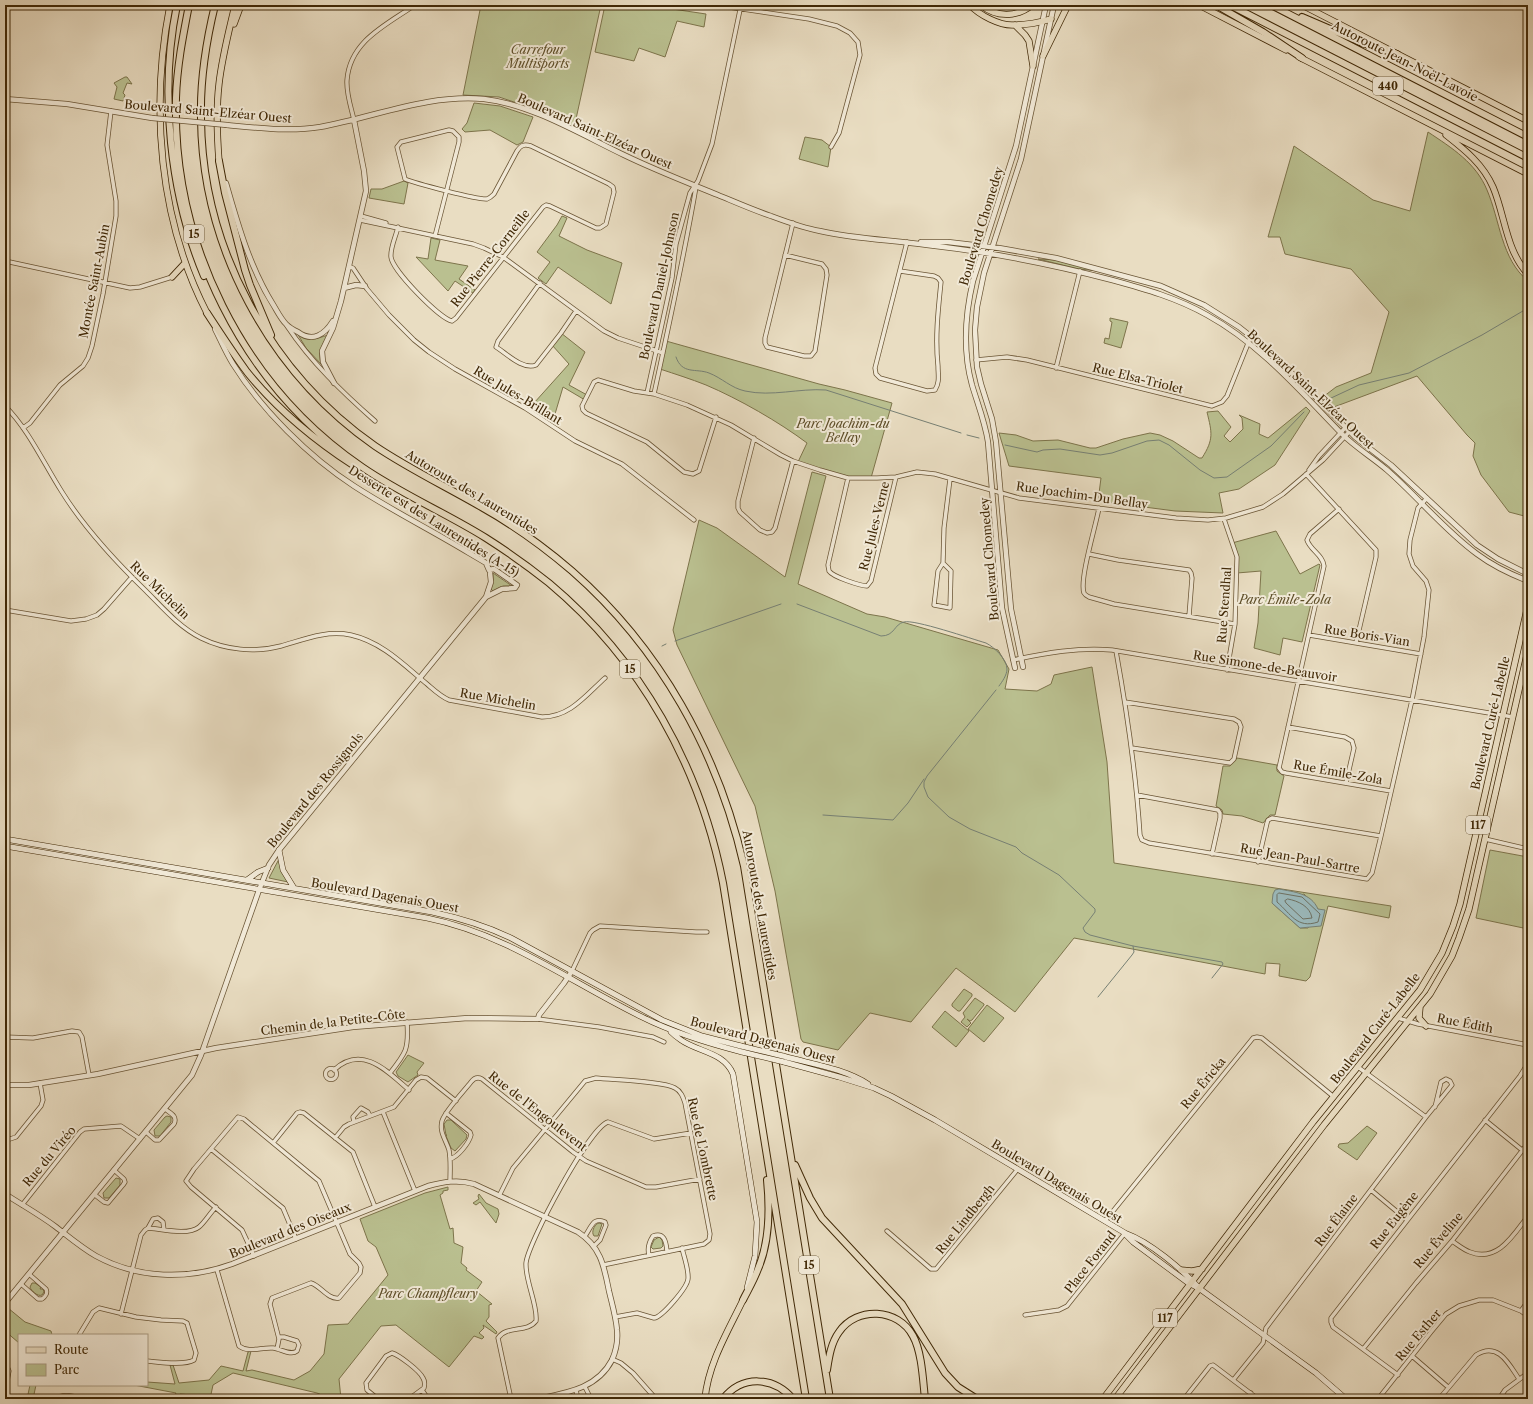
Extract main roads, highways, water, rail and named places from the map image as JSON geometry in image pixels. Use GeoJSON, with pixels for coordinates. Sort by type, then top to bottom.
{"type":"FeatureCollection","features":[{"type":"Feature","properties":{"kind":"highway"},"geometry":{"type":"LineString","coordinates":[[177,5],[170,63],[170,107],[174,165],[186,223],[203,274],[230,329],[243,349],[273,384]]}},
{"type":"Feature","properties":{"kind":"highway","name":"15"},"geometry":{"type":"LineString","coordinates":[[190,5],[179,60],[176,105],[179,159],[187,210],[201,255],[221,304],[243,343],[273,384],[305,419],[342,452],[376,476],[492,542],[528,566],[557,590],[588,620],[620,656],[647,693],[668,728],[698,792],[718,860],[726,898],[806,1399]]}},
{"type":"Feature","properties":{"kind":"highway","name":"Autoroute des Laurentides"},"geometry":{"type":"LineString","coordinates":[[215,5],[206,48],[201,92],[202,140],[207,184],[219,232],[233,270],[252,310],[277,349],[300,378],[323,402],[363,437],[391,456],[508,523],[572,571],[629,629],[657,666],[676,694],[698,734],[713,766],[738,839],[749,893],[830,1399]]}},
{"type":"Feature","properties":{"kind":"highway"},"geometry":{"type":"LineString","coordinates":[[1216,5],[1263,32],[1302,58]]}},
{"type":"Feature","properties":{"kind":"highway","name":"440"},"geometry":{"type":"LineString","coordinates":[[1230,5],[1528,158]]}},
{"type":"Feature","properties":{"kind":"highway"},"geometry":{"type":"LineString","coordinates":[[1272,5],[1365,44],[1397,54]]}},
{"type":"Feature","properties":{"kind":"highway","name":"Autoroute Jean-Noël-Lavoie"},"geometry":{"type":"LineString","coordinates":[[1272,5],[1528,137]]}},
{"type":"Feature","properties":{"kind":"highway"},"geometry":{"type":"LineString","coordinates":[[219,161],[225,193],[247,274],[277,349]]}},
{"type":"Feature","properties":{"kind":"highway"},"geometry":{"type":"LineString","coordinates":[[207,313],[248,373],[268,396],[292,419],[349,463],[413,498]]}},
{"type":"Feature","properties":{"kind":"highway"},"geometry":{"type":"LineString","coordinates":[[743,1300],[758,1269],[767,1236],[769,1201],[765,1145]]}},
{"type":"Feature","properties":{"kind":"highway"},"geometry":{"type":"LineString","coordinates":[[791,1158],[807,1194],[822,1218],[906,1308],[938,1364],[949,1378],[977,1399]]}},
{"type":"Feature","properties":{"kind":"highway"},"geometry":{"type":"LineString","coordinates":[[826,1373],[833,1344],[842,1328],[852,1320],[861,1316],[875,1313],[884,1314],[902,1323],[909,1330],[914,1339],[918,1351],[926,1399]]}},
{"type":"Feature","properties":{"kind":"highway"},"geometry":{"type":"LineString","coordinates":[[723,1399],[736,1387],[746,1382],[754,1381],[773,1384],[785,1390],[793,1399]]}},
{"type":"Feature","properties":{"kind":"main road","name":"Desserte est des Laurentides (A-15)"},"geometry":{"type":"LineString","coordinates":[[170,5],[161,71],[161,140],[170,205],[185,263],[207,313]]}},
{"type":"Feature","properties":{"kind":"main road"},"geometry":{"type":"LineString","coordinates":[[219,161],[217,106],[219,80],[235,5]]}},
{"type":"Feature","properties":{"kind":"main road"},"geometry":{"type":"LineString","coordinates":[[226,47],[241,5]]}},
{"type":"Feature","properties":{"kind":"main road"},"geometry":{"type":"LineString","coordinates":[[970,5],[981,14],[989,18],[1015,25],[1051,19]]}},
{"type":"Feature","properties":{"kind":"main road"},"geometry":{"type":"LineString","coordinates":[[981,5],[994,13],[1007,15],[1020,12],[1032,5]]}},
{"type":"Feature","properties":{"kind":"main road"},"geometry":{"type":"LineString","coordinates":[[1044,56],[1068,5]]}},
{"type":"Feature","properties":{"kind":"main road"},"geometry":{"type":"LineString","coordinates":[[1199,5],[1528,174]]}},
{"type":"Feature","properties":{"kind":"main road"},"geometry":{"type":"LineString","coordinates":[[1302,5],[1517,116],[1528,120]]}},
{"type":"Feature","properties":{"kind":"main road"},"geometry":{"type":"LineString","coordinates":[[1015,25],[1029,41],[1033,66]]}},
{"type":"Feature","properties":{"kind":"main road"},"geometry":{"type":"LineString","coordinates":[[1434,126],[1468,152],[1484,170],[1494,191],[1515,256],[1528,274]]}},
{"type":"Feature","properties":{"kind":"main road"},"geometry":{"type":"LineString","coordinates":[[1528,237],[1528,252]]}},
{"type":"Feature","properties":{"kind":"main road"},"geometry":{"type":"LineString","coordinates":[[172,278],[185,263]]}},
{"type":"Feature","properties":{"kind":"main road","name":"Boulevard Curé-Labelle"},"geometry":{"type":"LineString","coordinates":[[1104,1399],[1334,1097],[1398,1018],[1431,974],[1453,926],[1462,896],[1528,605]]}},
{"type":"Feature","properties":{"kind":"main road","name":"Boulevard Curé-Labelle"},"geometry":{"type":"LineString","coordinates":[[1116,1399],[1307,1147],[1420,1007],[1440,978],[1459,938],[1468,909],[1528,650]]}},
{"type":"Feature","properties":{"kind":"main road","name":"Boulevard Dagenais Ouest"},"geometry":{"type":"LineString","coordinates":[[5,839],[262,882],[432,912],[461,919],[512,938],[669,1023],[731,1046]]}},
{"type":"Feature","properties":{"kind":"main road","name":"Boulevard Dagenais Ouest"},"geometry":{"type":"LineString","coordinates":[[5,846],[427,918],[486,935],[507,944],[641,1017],[668,1029],[700,1040],[846,1074],[862,1080],[874,1088],[935,1120],[1125,1233],[1136,1237],[1180,1270],[1192,1283]]}},
{"type":"Feature","properties":{"kind":"main road"},"geometry":{"type":"LineString","coordinates":[[278,850],[283,870],[294,888]]}},
{"type":"Feature","properties":{"kind":"main road"},"geometry":{"type":"LineString","coordinates":[[246,880],[258,872],[268,868]]}},
{"type":"Feature","properties":{"kind":"main road"},"geometry":{"type":"LineString","coordinates":[[1420,1007],[1419,1018],[1426,1026]]}},
{"type":"Feature","properties":{"kind":"main road"},"geometry":{"type":"LineString","coordinates":[[668,1029],[681,1041],[721,1059],[730,1068],[733,1074],[756,1222],[757,1238],[754,1261],[743,1300],[712,1367],[707,1382],[705,1399]]}},
{"type":"Feature","properties":{"kind":"main road","name":"Boulevard Dagenais Ouest"},"geometry":{"type":"LineString","coordinates":[[1125,1233],[1133,1242],[1317,1374],[1345,1399]]}},
{"type":"Feature","properties":{"kind":"main road"},"geometry":{"type":"LineString","coordinates":[[1180,1270],[1192,1271],[1202,1269]]}},
{"type":"Feature","properties":{"kind":"water"},"geometry":{"type":"Polygon","coordinates":[[[1279,889],[1307,896],[1318,909],[1325,910],[1321,926],[1300,928],[1272,903],[1275,890],[1279,889]]]}},
{"type":"Feature","properties":{"kind":"waterway"},"geometry":{"type":"LineString","coordinates":[[1329,399],[1359,385],[1409,373],[1482,335],[1528,308]]}},
{"type":"Feature","properties":{"kind":"waterway"},"geometry":{"type":"LineString","coordinates":[[676,357],[679,363],[686,369],[709,373],[740,390],[755,393],[826,390],[961,433]]}},
{"type":"Feature","properties":{"kind":"waterway"},"geometry":{"type":"LineString","coordinates":[[1005,445],[1037,452],[1043,450],[1060,449],[1100,455],[1112,453],[1147,441],[1159,440],[1169,445],[1200,470],[1214,478],[1227,477],[1271,446],[1304,412]]}},
{"type":"Feature","properties":{"kind":"waterway"},"geometry":{"type":"LineString","coordinates":[[967,435],[979,438]]}},
{"type":"Feature","properties":{"kind":"waterway"},"geometry":{"type":"LineString","coordinates":[[675,641],[781,604]]}},
{"type":"Feature","properties":{"kind":"waterway"},"geometry":{"type":"LineString","coordinates":[[797,604],[881,636],[889,634],[901,623],[910,622],[931,626],[986,643],[993,647],[1005,661],[1007,669],[1006,674],[999,686]]}},
{"type":"Feature","properties":{"kind":"waterway"},"geometry":{"type":"LineString","coordinates":[[662,646],[666,644]]}},
{"type":"Feature","properties":{"kind":"waterway"},"geometry":{"type":"LineString","coordinates":[[996,690],[927,776],[924,782],[924,787],[928,797],[949,817],[970,829],[1016,847],[1022,853],[1059,875],[1095,909],[1095,912],[1083,928],[1085,932],[1090,935],[1133,946],[1222,962],[1223,964],[1212,978]]}},
{"type":"Feature","properties":{"kind":"waterway"},"geometry":{"type":"LineString","coordinates":[[823,815],[893,820],[908,803],[924,779]]}},
{"type":"Feature","properties":{"kind":"waterway"},"geometry":{"type":"LineString","coordinates":[[1098,997],[1132,955],[1134,952],[1133,946]]}},
{"type":"Feature","properties":{"kind":"park label","name":"Carrefour Multisports"},"geometry":{"type":"Point","coordinates":[538,56]}},
{"type":"Feature","properties":{"kind":"park label","name":"Parc Joachim-du Bellay"},"geometry":{"type":"Point","coordinates":[843,430]}},
{"type":"Feature","properties":{"kind":"park label","name":"Parc Émile-Zola"},"geometry":{"type":"Point","coordinates":[1285,599]}},
{"type":"Feature","properties":{"kind":"park label","name":"Parc Champfleury"},"geometry":{"type":"Point","coordinates":[428,1293]}}]}
